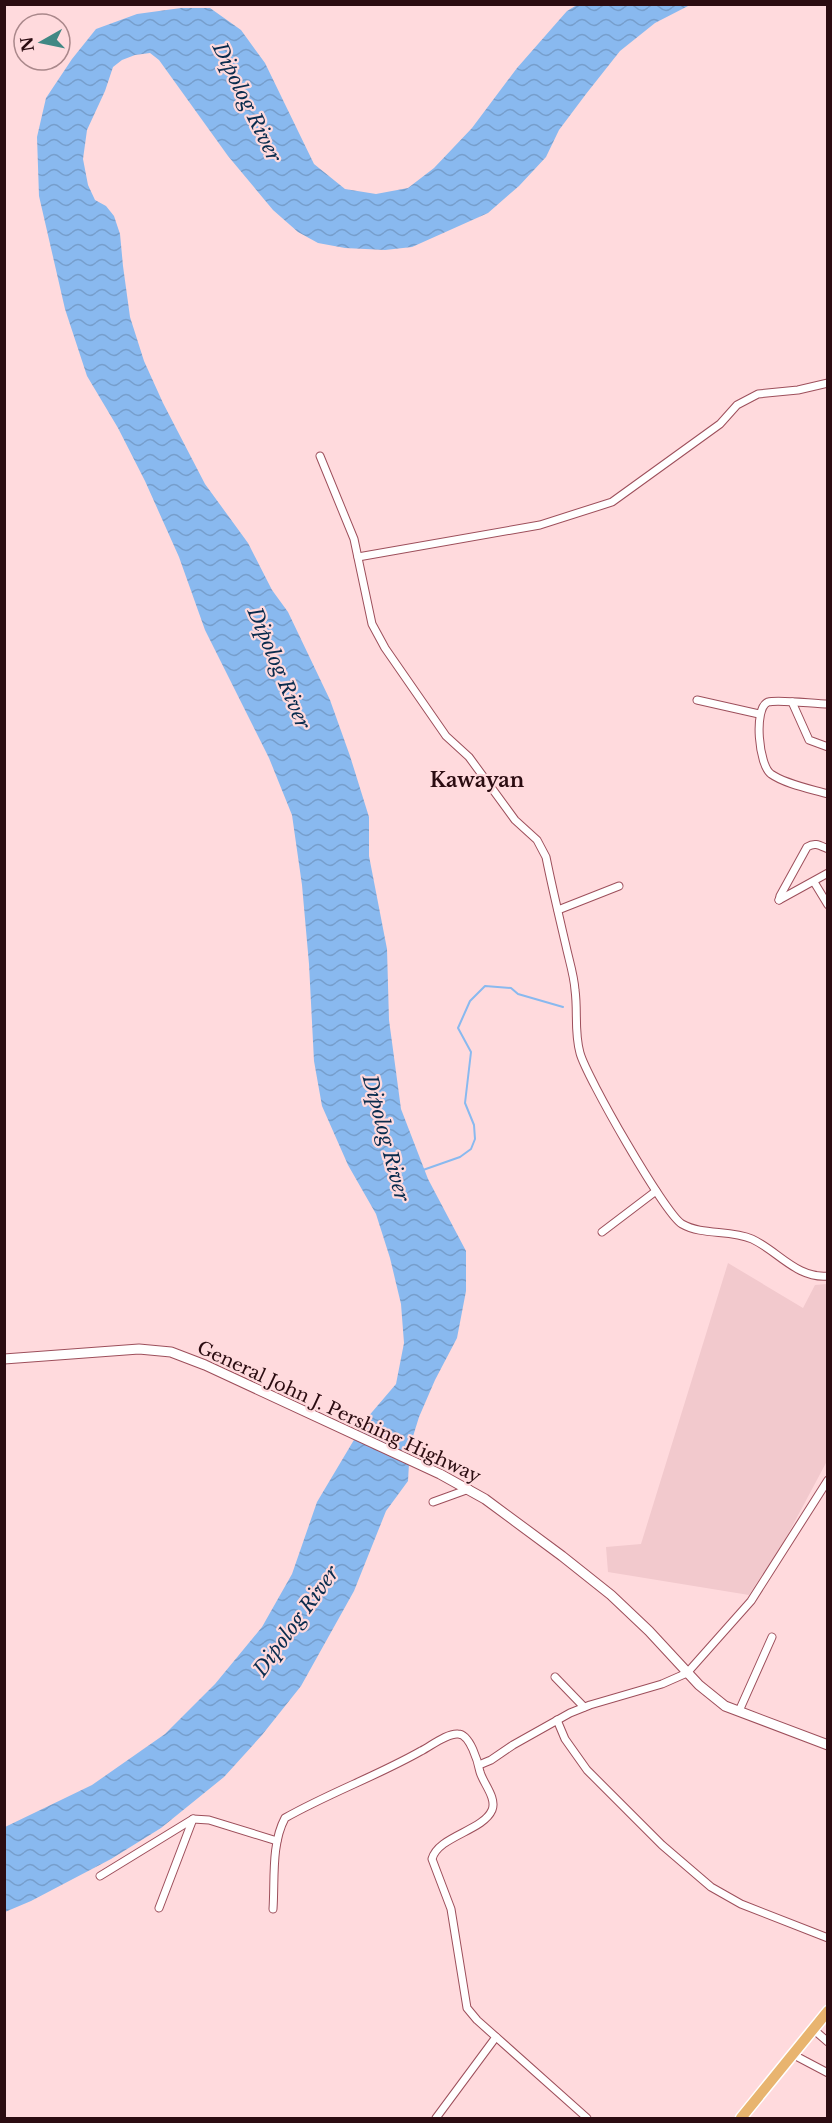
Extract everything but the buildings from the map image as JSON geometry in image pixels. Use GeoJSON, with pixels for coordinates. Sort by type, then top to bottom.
{"type":"FeatureCollection","features":[{"type":"Feature","properties":{"kind":"highway"},"geometry":{"type":"LineString","coordinates":[[741,2118],[828,2011]]}},
{"type":"Feature","properties":{"kind":"main road","name":"General John J. Pershing Highway"},"geometry":{"type":"LineString","coordinates":[[4,1359],[139,1349],[171,1352],[205,1365],[440,1474],[469,1489],[562,1556],[611,1595],[711,1697],[724,1706],[828,1745]]}},
{"type":"Feature","properties":{"kind":"street"},"geometry":{"type":"LineString","coordinates":[[358,557],[540,525],[612,502],[720,424],[737,405],[758,394],[798,390],[828,383]]}},
{"type":"Feature","properties":{"kind":"street"},"geometry":{"type":"LineString","coordinates":[[320,456],[354,539],[372,624],[381,640],[446,736],[469,757],[515,820],[537,840],[546,857],[575,988],[577,1040],[581,1056],[590,1077],[656,1191],[670,1212],[681,1223],[691,1228],[724,1232],[752,1239],[802,1273],[828,1276]]}},
{"type":"Feature","properties":{"kind":"street"},"geometry":{"type":"LineString","coordinates":[[697,700],[759,714]]}},
{"type":"Feature","properties":{"kind":"street"},"geometry":{"type":"LineString","coordinates":[[828,704],[771,702],[765,703],[759,714],[760,742],[766,769],[771,774],[828,794]]}},
{"type":"Feature","properties":{"kind":"street"},"geometry":{"type":"LineString","coordinates":[[792,702],[809,740],[828,747]]}},
{"type":"Feature","properties":{"kind":"street"},"geometry":{"type":"LineString","coordinates":[[828,849],[818,844],[807,847],[779,900],[828,873]]}},
{"type":"Feature","properties":{"kind":"street"},"geometry":{"type":"LineString","coordinates":[[814,882],[828,905]]}},
{"type":"Feature","properties":{"kind":"street"},"geometry":{"type":"LineString","coordinates":[[558,910],[619,886]]}},
{"type":"Feature","properties":{"kind":"street"},"geometry":{"type":"LineString","coordinates":[[602,1232],[656,1191]]}},
{"type":"Feature","properties":{"kind":"street"},"geometry":{"type":"LineString","coordinates":[[479,1765],[584,1707],[662,1684],[687,1673],[751,1600],[828,1480]]}},
{"type":"Feature","properties":{"kind":"street"},"geometry":{"type":"LineString","coordinates":[[433,1502],[469,1489]]}},
{"type":"Feature","properties":{"kind":"street"},"geometry":{"type":"LineString","coordinates":[[739,1712],[772,1637]]}},
{"type":"Feature","properties":{"kind":"street"},"geometry":{"type":"LineString","coordinates":[[555,1677],[584,1707]]}},
{"type":"Feature","properties":{"kind":"street"},"geometry":{"type":"LineString","coordinates":[[557,1720],[565,1739],[587,1770],[662,1845],[711,1887],[741,1904],[828,1938]]}},
{"type":"Feature","properties":{"kind":"street"},"geometry":{"type":"LineString","coordinates":[[273,1909],[277,1841],[279,1829],[285,1818],[398,1764],[452,1735],[458,1734],[466,1738],[492,1800],[491,1812],[437,1850],[432,1858],[451,1909],[467,2008],[471,2015],[587,2118]]}},
{"type":"Feature","properties":{"kind":"street"},"geometry":{"type":"LineString","coordinates":[[100,1876],[193,1818],[209,1820],[277,1841]]}},
{"type":"Feature","properties":{"kind":"street"},"geometry":{"type":"LineString","coordinates":[[159,1908],[193,1818]]}},
{"type":"Feature","properties":{"kind":"street"},"geometry":{"type":"LineString","coordinates":[[813,2029],[828,2042]]}},
{"type":"Feature","properties":{"kind":"street"},"geometry":{"type":"LineString","coordinates":[[436,2118],[496,2037]]}},
{"type":"Feature","properties":{"kind":"street"},"geometry":{"type":"LineString","coordinates":[[792,2054],[828,2073]]}},
{"type":"Feature","properties":{"kind":"shaded area"},"geometry":{"type":"Polygon","coordinates":[[[728,1263],[803,1308],[815,1285],[827,1284],[827,1461],[786,1538],[749,1595],[608,1572],[606,1547],[641,1544],[728,1263]]]}},
{"type":"Feature","properties":{"kind":"water","name":"Dipolog River"},"geometry":{"type":"Polygon","coordinates":[[[577,5],[690,5],[655,23],[620,51],[559,130],[546,157],[519,186],[488,213],[412,247],[385,250],[345,248],[318,243],[298,232],[273,210],[228,156],[159,60],[150,53],[135,55],[122,60],[113,67],[87,130],[83,159],[88,185],[95,200],[106,206],[114,216],[120,234],[130,317],[144,361],[205,484],[248,543],[272,590],[288,612],[330,700],[350,756],[369,817],[369,856],[387,949],[389,1020],[401,1109],[428,1179],[466,1251],[466,1291],[457,1338],[435,1380],[419,1417],[410,1446],[408,1481],[386,1511],[354,1591],[301,1686],[262,1735],[224,1777],[161,1828],[111,1859],[5,1912],[5,1827],[92,1785],[165,1734],[215,1684],[262,1627],[292,1574],[317,1502],[367,1418],[396,1384],[404,1343],[401,1304],[376,1214],[348,1165],[322,1106],[314,1061],[302,885],[292,815],[269,758],[205,630],[179,557],[145,481],[118,428],[87,376],[65,309],[39,196],[37,137],[46,98],[63,72],[72,72],[72,59],[96,29],[137,14],[181,8],[210,8],[241,30],[265,63],[314,164],[345,189],[376,194],[408,188],[434,168],[472,128],[517,68],[567,11],[577,5]]]}},
{"type":"Feature","properties":{"kind":"waterway"},"geometry":{"type":"LineString","coordinates":[[423,1170],[460,1157],[471,1149],[475,1139],[474,1125],[465,1103],[471,1052],[458,1028],[470,1001],[485,986],[511,988],[518,994],[563,1007]]}},
{"type":"Feature","properties":{"kind":"district","name":"Kawayan"},"geometry":{"type":"Point","coordinates":[477,780]}}]}
